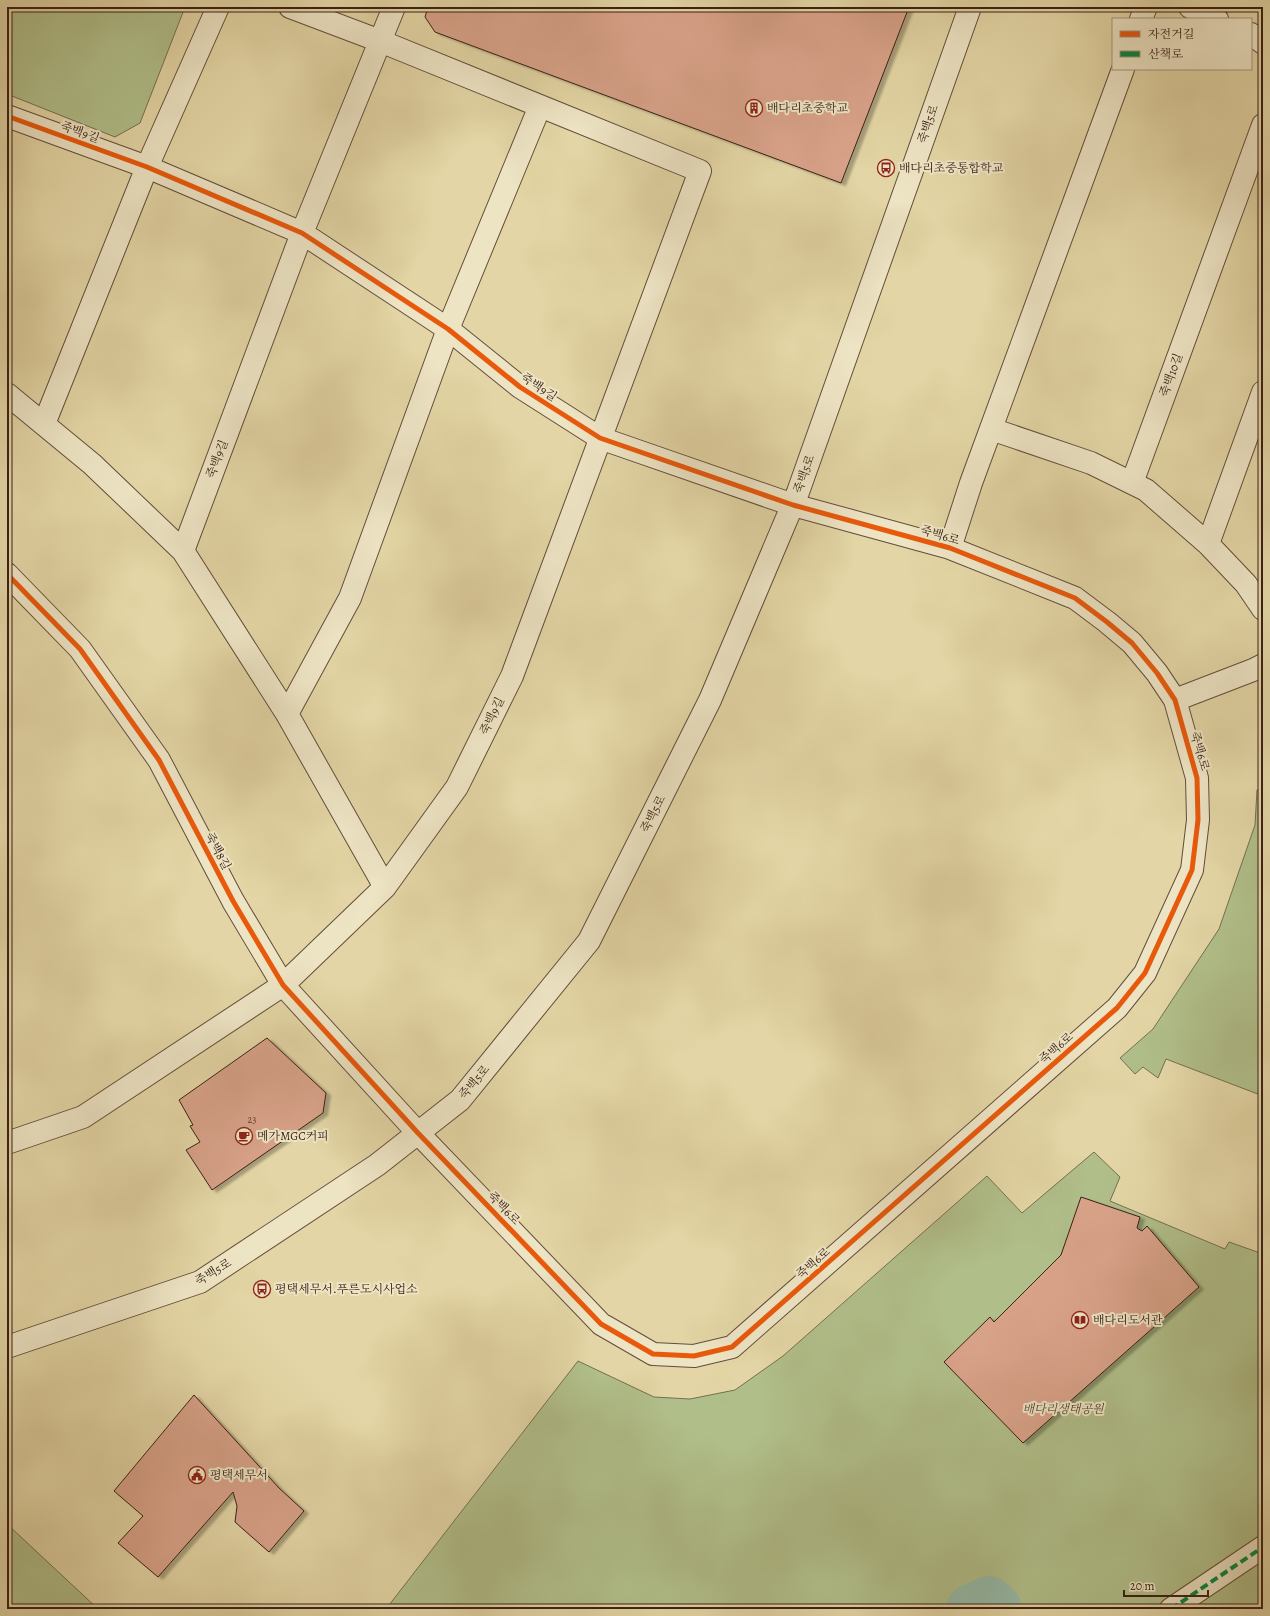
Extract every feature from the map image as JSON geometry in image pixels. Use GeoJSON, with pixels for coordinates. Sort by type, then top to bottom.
{"type":"FeatureCollection","features":[{"type":"Feature","properties":{"kind":"street"},"geometry":{"type":"LineString","coordinates":[[44,424],[147,167],[218,7]]}},
{"type":"Feature","properties":{"kind":"street"},"geometry":{"type":"LineString","coordinates":[[287,714],[350,598],[448,329],[540,106],[380,41],[290,7]]}},
{"type":"Feature","properties":{"kind":"street","name":"죽백9길"},"geometry":{"type":"LineString","coordinates":[[183,551],[302,233],[394,7]]}},
{"type":"Feature","properties":{"kind":"street","name":"죽백5로"},"geometry":{"type":"LineString","coordinates":[[7,1346],[200,1282],[377,1165],[460,1100],[589,941],[710,700],[793,504],[970,7]]}},
{"type":"Feature","properties":{"kind":"street"},"geometry":{"type":"LineString","coordinates":[[1141,18],[1146,7]]}},
{"type":"Feature","properties":{"kind":"street"},"geometry":{"type":"LineString","coordinates":[[1190,7],[1215,18]]}},
{"type":"Feature","properties":{"kind":"street"},"geometry":{"type":"LineString","coordinates":[[1252,35],[1263,43]]}},
{"type":"Feature","properties":{"kind":"street"},"geometry":{"type":"LineString","coordinates":[[950,548],[971,483],[1123,70]]}},
{"type":"Feature","properties":{"kind":"street","name":"죽백9길"},"geometry":{"type":"LineString","coordinates":[[7,1143],[83,1117],[284,985],[385,887],[457,787],[512,676],[700,172],[540,106]]}},
{"type":"Feature","properties":{"kind":"street","name":"죽백9길"},"geometry":{"type":"LineString","coordinates":[[7,116],[147,167],[302,233],[448,329],[520,387],[600,438],[793,504]]}},
{"type":"Feature","properties":{"kind":"street","name":"죽백10길"},"geometry":{"type":"LineString","coordinates":[[1132,483],[1263,125]]}},
{"type":"Feature","properties":{"kind":"street"},"geometry":{"type":"LineString","coordinates":[[1208,544],[1263,392]]}},
{"type":"Feature","properties":{"kind":"street"},"geometry":{"type":"LineString","coordinates":[[7,394],[92,464],[183,551],[287,714],[385,887]]}},
{"type":"Feature","properties":{"kind":"street"},"geometry":{"type":"LineString","coordinates":[[991,429],[1091,463],[1146,490],[1208,544],[1246,584],[1263,609]]}},
{"type":"Feature","properties":{"kind":"street","name":"죽백6로"},"geometry":{"type":"LineString","coordinates":[[418,1133],[600,1324],[653,1354],[694,1356],[732,1347],[1117,1008],[1144,973],[1192,870],[1197,827],[1197,778],[1175,700],[1157,673],[1132,643],[1075,598],[950,548],[793,504]]}},
{"type":"Feature","properties":{"kind":"street","name":"죽백8길"},"geometry":{"type":"LineString","coordinates":[[7,574],[80,649],[159,760],[233,901],[284,985],[418,1133]]}},
{"type":"Feature","properties":{"kind":"street"},"geometry":{"type":"LineString","coordinates":[[1175,700],[1263,665]]}},
{"type":"Feature","properties":{"kind":"street"},"geometry":{"type":"LineString","coordinates":[[1171,1609],[1263,1547]]}},
{"type":"Feature","properties":{"kind":"green space"},"geometry":{"type":"Polygon","coordinates":[[[7,7],[185,7],[140,123],[115,137],[7,94],[7,7]]]}},
{"type":"Feature","properties":{"kind":"green space"},"geometry":{"type":"Polygon","coordinates":[[[1263,786],[1263,1096],[1166,1059],[1158,1078],[1143,1067],[1135,1074],[1120,1058],[1153,1029],[1219,929],[1255,825],[1257,790],[1263,786]]]}},
{"type":"Feature","properties":{"kind":"green space","name":"배다리생태공원"},"geometry":{"type":"Polygon","coordinates":[[[1094,1152],[1120,1177],[1110,1201],[1225,1249],[1229,1242],[1263,1254],[1263,1609],[386,1609],[578,1361],[654,1397],[690,1399],[735,1390],[783,1356],[987,1176],[1022,1213],[1094,1152]]]}},
{"type":"Feature","properties":{"kind":"green space"},"geometry":{"type":"Polygon","coordinates":[[[7,1524],[98,1609],[7,1609],[7,1524]]]}},
{"type":"Feature","properties":{"kind":"building","name":"배다리초중학교"},"geometry":{"type":"Polygon","coordinates":[[[428,7],[909,7],[841,183],[435,32],[425,17],[428,7]]]}},
{"type":"Feature","properties":{"kind":"building"},"geometry":{"type":"Polygon","coordinates":[[[267,1038],[326,1093],[323,1113],[212,1190],[186,1150],[200,1142],[190,1126],[193,1125],[179,1100],[267,1038]]]}},
{"type":"Feature","properties":{"kind":"building","name":"배다리도서관"},"geometry":{"type":"Polygon","coordinates":[[[1081,1197],[1140,1217],[1137,1228],[1142,1231],[1147,1226],[1199,1287],[1023,1443],[944,1362],[990,1317],[994,1322],[1061,1255],[1081,1197]]]}},
{"type":"Feature","properties":{"kind":"building","name":"평택세무서"},"geometry":{"type":"Polygon","coordinates":[[[194,1395],[279,1488],[304,1511],[269,1552],[235,1522],[237,1506],[233,1492],[158,1577],[118,1543],[143,1516],[114,1491],[194,1395]]]}},
{"type":"Feature","properties":{"kind":"waterway"},"geometry":{"type":"LineString","coordinates":[[971,1609],[989,1601],[997,1609]]}},
{"type":"Feature","properties":{"kind":"marked path"},"geometry":{"type":"LineString","coordinates":[[1171,1609],[1263,1547]]}},
{"type":"Feature","properties":{"kind":"cycle path"},"geometry":{"type":"LineString","coordinates":[[7,116],[147,167],[302,233],[448,329],[520,387],[600,438],[793,505],[950,548],[1075,598],[1132,643],[1157,673],[1175,700],[1197,778],[1198,820],[1192,870],[1145,973],[1117,1008],[732,1347],[694,1356],[653,1354],[601,1324],[418,1133],[283,985],[233,901],[159,760],[80,649],[7,574]]}},
{"type":"Feature","properties":{"kind":"place","name":"배다리초중학교"},"geometry":{"type":"Point","coordinates":[754,108]}},
{"type":"Feature","properties":{"kind":"place","name":"배다리초중통합학교"},"geometry":{"type":"Point","coordinates":[886,168]}},
{"type":"Feature","properties":{"kind":"place","name":"메가MGC커피"},"geometry":{"type":"Point","coordinates":[244,1136]}},
{"type":"Feature","properties":{"kind":"place","name":"평택세무서.푸른도시사업소"},"geometry":{"type":"Point","coordinates":[262,1289]}},
{"type":"Feature","properties":{"kind":"place","name":"배다리도서관"},"geometry":{"type":"Point","coordinates":[1080,1320]}},
{"type":"Feature","properties":{"kind":"place","name":"평택세무서"},"geometry":{"type":"Point","coordinates":[197,1475]}}]}
